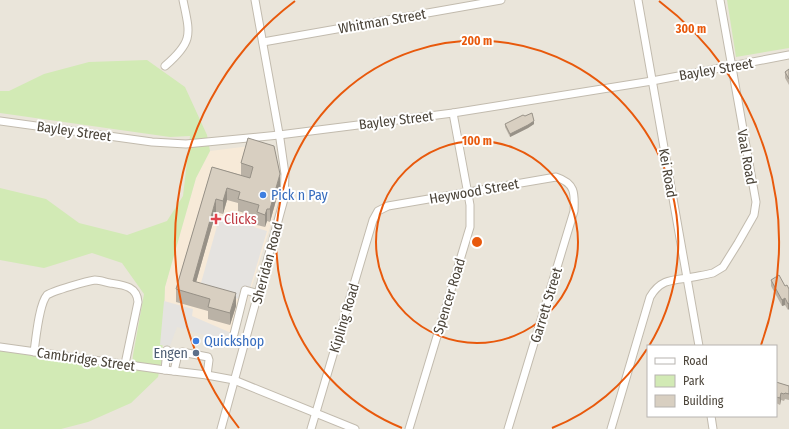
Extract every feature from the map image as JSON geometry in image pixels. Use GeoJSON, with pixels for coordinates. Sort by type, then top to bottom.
{"type":"FeatureCollection","features":[{"type":"Feature","properties":{"kind":"street"},"geometry":{"type":"LineString","coordinates":[[165,66],[176,57],[189,35],[183,0]]}},
{"type":"Feature","properties":{"kind":"street","name":"Sheridan Road"},"geometry":{"type":"LineString","coordinates":[[221,429],[284,199],[285,174],[255,0]]}},
{"type":"Feature","properties":{"kind":"street","name":"Whitman Street"},"geometry":{"type":"LineString","coordinates":[[263,42],[501,0]]}},
{"type":"Feature","properties":{"kind":"street","name":"Kei Road"},"geometry":{"type":"LineString","coordinates":[[638,0],[698,345]]}},
{"type":"Feature","properties":{"kind":"street","name":"Vaal Road"},"geometry":{"type":"LineString","coordinates":[[611,429],[650,297],[656,288],[664,282],[674,279],[714,274],[723,267],[756,208],[720,0]]}},
{"type":"Feature","properties":{"kind":"street","name":"Bayley Street"},"geometry":{"type":"LineString","coordinates":[[0,121],[173,144],[186,144],[279,135],[453,114],[652,81],[789,55]]}},
{"type":"Feature","properties":{"kind":"street","name":"Spencer Road"},"geometry":{"type":"LineString","coordinates":[[409,429],[470,227],[468,192],[453,114]]}},
{"type":"Feature","properties":{"kind":"street","name":"Heywood Street"},"geometry":{"type":"LineString","coordinates":[[381,208],[551,177],[556,177],[567,182]]}},
{"type":"Feature","properties":{"kind":"street","name":"Garrett Street"},"geometry":{"type":"LineString","coordinates":[[508,429],[574,211],[574,191],[567,182]]}},
{"type":"Feature","properties":{"kind":"street","name":"Kipling Road"},"geometry":{"type":"LineString","coordinates":[[311,429],[373,220],[381,208]]}},
{"type":"Feature","properties":{"kind":"street"},"geometry":{"type":"LineString","coordinates":[[34,352],[41,308],[45,296],[90,281],[98,281],[127,285],[134,291],[138,298],[125,364]]}},
{"type":"Feature","properties":{"kind":"street"},"geometry":{"type":"LineString","coordinates":[[234,334],[244,290],[259,294]]}},
{"type":"Feature","properties":{"kind":"street","name":"Cambridge Street"},"geometry":{"type":"LineString","coordinates":[[0,347],[234,380],[355,429]]}},
{"type":"Feature","properties":{"kind":"street"},"geometry":{"type":"LineString","coordinates":[[165,370],[167,350]]}},
{"type":"Feature","properties":{"kind":"street"},"geometry":{"type":"LineString","coordinates":[[174,371],[178,354],[182,352],[208,357],[207,375]]}},
{"type":"Feature","properties":{"kind":"street"},"geometry":{"type":"LineString","coordinates":[[711,417],[713,429]]}},
{"type":"Feature","properties":{"kind":"shaded area"},"geometry":{"type":"Polygon","coordinates":[[[0,0],[789,0],[789,429],[0,429],[0,0]]]}},
{"type":"Feature","properties":{"kind":"shaded area"},"geometry":{"type":"Polygon","coordinates":[[[265,144],[273,149],[282,188],[236,338],[164,321],[165,287],[196,178],[210,151],[265,144]]]}},
{"type":"Feature","properties":{"kind":"shaded area"},"geometry":{"type":"Polygon","coordinates":[[[229,214],[255,220],[254,227],[267,231],[250,288],[243,286],[239,299],[199,290],[219,219],[227,220],[229,214]]]}},
{"type":"Feature","properties":{"kind":"shaded area"},"geometry":{"type":"Polygon","coordinates":[[[164,301],[193,309],[192,316],[236,335],[235,344],[177,327],[170,346],[160,345],[164,301]]]}},
{"type":"Feature","properties":{"kind":"green space"},"geometry":{"type":"Polygon","coordinates":[[[727,0],[789,0],[789,48],[736,57],[727,0]]]}},
{"type":"Feature","properties":{"kind":"green space"},"geometry":{"type":"Polygon","coordinates":[[[147,60],[185,87],[207,135],[210,151],[196,178],[165,287],[162,359],[158,377],[131,403],[88,422],[61,429],[0,429],[0,349],[132,365],[144,294],[122,263],[92,253],[44,268],[0,260],[0,188],[46,199],[79,223],[127,235],[167,221],[183,196],[190,136],[170,137],[0,113],[0,91],[9,91],[44,74],[89,62],[147,60]]]}},
{"type":"Feature","properties":{"kind":"building"},"geometry":{"type":"Polygon","coordinates":[[[789,69],[789,79],[785,72],[789,69]]]}},
{"type":"Feature","properties":{"kind":"building"},"geometry":{"type":"Polygon","coordinates":[[[532,113],[534,121],[510,134],[505,124],[523,115],[525,116],[532,113]]]}},
{"type":"Feature","properties":{"kind":"building"},"geometry":{"type":"Polygon","coordinates":[[[248,138],[274,146],[280,174],[270,209],[267,209],[265,215],[257,212],[259,205],[238,199],[240,192],[227,188],[223,201],[216,199],[193,281],[236,293],[230,313],[208,307],[210,299],[176,289],[212,167],[250,178],[253,167],[241,163],[248,138]]]}},
{"type":"Feature","properties":{"kind":"building"},"geometry":{"type":"Polygon","coordinates":[[[779,275],[785,286],[787,285],[789,289],[788,304],[785,298],[782,300],[771,280],[779,275]]]}},
{"type":"Feature","properties":{"kind":"building"},"geometry":{"type":"Polygon","coordinates":[[[777,382],[789,386],[789,394],[781,393],[780,398],[777,397],[777,382]]]}},
{"type":"Feature","properties":{"kind":"place","name":"Pick n Pay"},"geometry":{"type":"Point","coordinates":[263,195]}},
{"type":"Feature","properties":{"kind":"place","name":"Clicks"},"geometry":{"type":"Point","coordinates":[216,219]}},
{"type":"Feature","properties":{"kind":"place","name":"Quickshop"},"geometry":{"type":"Point","coordinates":[196,341]}},
{"type":"Feature","properties":{"kind":"place","name":"Engen"},"geometry":{"type":"Point","coordinates":[196,353]}}]}
